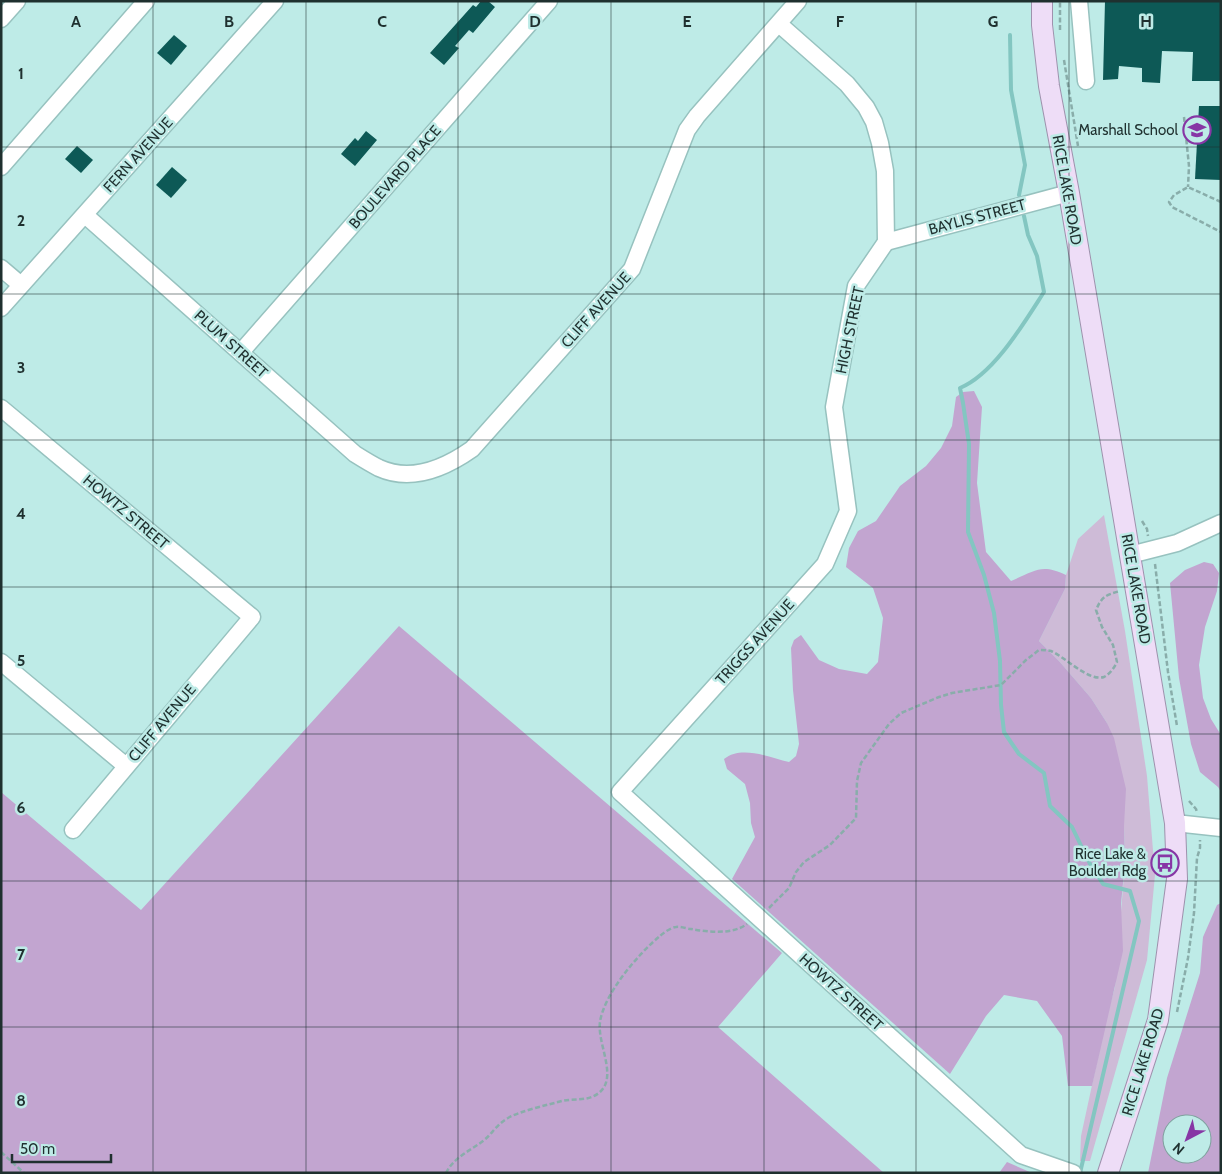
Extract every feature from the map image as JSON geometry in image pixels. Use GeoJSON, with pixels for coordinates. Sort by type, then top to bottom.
{"type":"FeatureCollection","features":[{"type":"Feature","properties":{"kind":"main road","name":"RICE LAKE ROAD"},"geometry":{"type":"LineString","coordinates":[[1042,1],[1042,25],[1048,86],[1068,193],[1175,823],[1177,879],[1158,1020],[1108,1173]]}},
{"type":"Feature","properties":{"kind":"street"},"geometry":{"type":"LineString","coordinates":[[1,19],[17,1]]}},
{"type":"Feature","properties":{"kind":"street"},"geometry":{"type":"LineString","coordinates":[[1,167],[146,1]]}},
{"type":"Feature","properties":{"kind":"street","name":"FERN AVENUE"},"geometry":{"type":"LineString","coordinates":[[1,308],[275,1]]}},
{"type":"Feature","properties":{"kind":"street","name":"BOULEVARD PLACE"},"geometry":{"type":"LineString","coordinates":[[241,352],[549,1]]}},
{"type":"Feature","properties":{"kind":"street","name":"CLIFF AVENUE"},"geometry":{"type":"LineString","coordinates":[[380,468],[412,474],[434,470],[454,462],[472,449],[632,268],[687,130],[697,116],[798,1]]}},
{"type":"Feature","properties":{"kind":"street"},"geometry":{"type":"LineString","coordinates":[[1079,1],[1086,81]]}},
{"type":"Feature","properties":{"kind":"street"},"geometry":{"type":"LineString","coordinates":[[778,24],[847,84],[866,107],[874,122],[886,171],[886,242]]}},
{"type":"Feature","properties":{"kind":"street","name":"BAYLIS STREET"},"geometry":{"type":"LineString","coordinates":[[886,242],[1068,193]]}},
{"type":"Feature","properties":{"kind":"street","name":"PLUM STREET"},"geometry":{"type":"LineString","coordinates":[[85,214],[355,454],[380,468]]}},
{"type":"Feature","properties":{"kind":"street","name":"HIGH STREET"},"geometry":{"type":"LineString","coordinates":[[842,473],[834,407],[856,286],[886,242]]}},
{"type":"Feature","properties":{"kind":"street"},"geometry":{"type":"LineString","coordinates":[[1,268],[21,285]]}},
{"type":"Feature","properties":{"kind":"street","name":"HOWTZ STREET"},"geometry":{"type":"LineString","coordinates":[[1,408],[252,617]]}},
{"type":"Feature","properties":{"kind":"street","name":"TRIGGS AVENUE"},"geometry":{"type":"LineString","coordinates":[[620,792],[825,564],[848,511],[842,473]]}},
{"type":"Feature","properties":{"kind":"street"},"geometry":{"type":"LineString","coordinates":[[1130,556],[1177,543],[1221,523]]}},
{"type":"Feature","properties":{"kind":"street","name":"CLIFF AVENUE"},"geometry":{"type":"LineString","coordinates":[[73,830],[252,617]]}},
{"type":"Feature","properties":{"kind":"street"},"geometry":{"type":"LineString","coordinates":[[1,662],[126,766]]}},
{"type":"Feature","properties":{"kind":"street","name":"HOWTZ STREET"},"geometry":{"type":"LineString","coordinates":[[620,792],[1021,1154],[1073,1173]]}},
{"type":"Feature","properties":{"kind":"street"},"geometry":{"type":"LineString","coordinates":[[1175,823],[1221,828]]}},
{"type":"Feature","properties":{"kind":"path"},"geometry":{"type":"LineString","coordinates":[[1184,117],[1188,187]]}},
{"type":"Feature","properties":{"kind":"path"},"geometry":{"type":"LineString","coordinates":[[1188,187],[1221,202]]}},
{"type":"Feature","properties":{"kind":"path"},"geometry":{"type":"LineString","coordinates":[[1188,187],[1174,195],[1169,202],[1172,207],[1221,232]]}},
{"type":"Feature","properties":{"kind":"path"},"geometry":{"type":"LineString","coordinates":[[1156,569],[1168,672],[1177,727]]}},
{"type":"Feature","properties":{"kind":"path"},"geometry":{"type":"LineString","coordinates":[[446,1173],[454,1161],[484,1140],[497,1126],[508,1118],[564,1101],[589,1099],[600,1092],[607,1082],[608,1070],[599,1033],[601,1019],[614,989],[626,971],[661,935],[676,927],[719,931],[742,928],[758,917],[789,888],[796,872],[804,862],[830,845],[856,818],[857,781],[861,763],[889,724],[901,714],[915,706],[952,693],[1000,685],[1039,650],[1050,651],[1096,678],[1104,677],[1111,671],[1117,662],[1113,644],[1102,627],[1096,610],[1106,595],[1120,591]]}},
{"type":"Feature","properties":{"kind":"path"},"geometry":{"type":"LineString","coordinates":[[1188,794],[1190,803],[1196,809]]}},
{"type":"Feature","properties":{"kind":"path"},"geometry":{"type":"LineString","coordinates":[[1,1152],[24,1173]]}},
{"type":"Feature","properties":{"kind":"shaded area"},"geometry":{"type":"Polygon","coordinates":[[[974,391],[982,407],[977,483],[986,552],[1011,581],[1044,569],[1050,569],[1066,575],[1065,589],[1039,641],[1091,698],[1107,723],[1114,738],[1126,789],[1125,862],[1121,904],[1123,951],[1092,1086],[1068,1086],[1062,1036],[1037,1001],[1004,995],[986,1016],[950,1074],[732,879],[755,837],[745,784],[727,769],[724,759],[731,755],[747,752],[789,762],[796,756],[799,744],[791,648],[794,640],[801,635],[819,660],[839,669],[867,674],[878,662],[883,618],[873,588],[846,567],[849,548],[858,531],[876,521],[900,486],[926,466],[941,448],[952,426],[956,397],[963,392],[974,391]]]}},
{"type":"Feature","properties":{"kind":"shaded area"},"geometry":{"type":"Polygon","coordinates":[[[1104,515],[1125,631],[1147,776],[1155,875],[1147,960],[1090,1161],[1080,1161],[1081,1136],[1115,987],[1125,862],[1124,826],[1107,723],[1091,698],[1039,641],[1065,589],[1066,575],[1078,539],[1104,515]]]}},
{"type":"Feature","properties":{"kind":"shaded area"},"geometry":{"type":"Polygon","coordinates":[[[1204,562],[1213,564],[1219,573],[1217,591],[1205,627],[1199,665],[1203,698],[1211,719],[1221,735],[1221,792],[1218,787],[1200,772],[1191,744],[1179,678],[1170,583],[1185,570],[1204,562]]]}},
{"type":"Feature","properties":{"kind":"shaded area"},"geometry":{"type":"Polygon","coordinates":[[[399,626],[782,953],[718,1027],[884,1173],[1,1173],[1,792],[141,910],[399,626]]]}},
{"type":"Feature","properties":{"kind":"shaded area"},"geometry":{"type":"Polygon","coordinates":[[[1221,903],[1221,1171],[1219,1173],[1148,1173],[1167,1078],[1200,973],[1203,937],[1217,905],[1221,903]]]}},
{"type":"Feature","properties":{"kind":"shaded area"},"geometry":{"type":"Polygon","coordinates":[[[1007,1162],[1032,1173],[999,1173],[1007,1162]]]}},
{"type":"Feature","properties":{"kind":"building"},"geometry":{"type":"Polygon","coordinates":[[[481,1],[488,1],[495,7],[473,33],[469,30],[455,46],[459,48],[444,65],[430,53],[473,5],[476,7],[481,1]]]}},
{"type":"Feature","properties":{"kind":"building","name":"Marshall School"},"geometry":{"type":"Polygon","coordinates":[[[1105,1],[1221,1],[1221,81],[1192,81],[1193,52],[1162,51],[1160,83],[1142,82],[1142,68],[1119,66],[1118,79],[1103,80],[1105,1]]]}},
{"type":"Feature","properties":{"kind":"building"},"geometry":{"type":"Polygon","coordinates":[[[174,35],[187,46],[171,65],[157,53],[174,35]]]}},
{"type":"Feature","properties":{"kind":"building","name":"Marshall School"},"geometry":{"type":"Polygon","coordinates":[[[1199,106],[1221,106],[1221,180],[1195,179],[1199,106]]]}},
{"type":"Feature","properties":{"kind":"building"},"geometry":{"type":"Polygon","coordinates":[[[366,131],[377,140],[355,166],[341,154],[355,138],[358,141],[366,131]]]}},
{"type":"Feature","properties":{"kind":"building"},"geometry":{"type":"Polygon","coordinates":[[[77,146],[93,160],[81,173],[65,159],[77,146]]]}},
{"type":"Feature","properties":{"kind":"building"},"geometry":{"type":"Polygon","coordinates":[[[172,167],[187,180],[171,198],[156,185],[172,167]]]}},
{"type":"Feature","properties":{"kind":"waterway"},"geometry":{"type":"LineString","coordinates":[[1010,35],[1011,90],[1025,165],[1019,195]]}},
{"type":"Feature","properties":{"kind":"waterway"},"geometry":{"type":"LineString","coordinates":[[1024,216],[1028,235],[1037,256],[1044,292],[1018,332],[996,360],[973,381],[960,388],[969,444],[968,532],[984,575],[994,613],[1000,661],[1004,732],[1019,754],[1044,773],[1050,806],[1072,827],[1090,864],[1103,884],[1130,891],[1139,921],[1080,1173]]}},
{"type":"Feature","properties":{"kind":"place","name":"Marshall School"},"geometry":{"type":"Point","coordinates":[1197,130]}},
{"type":"Feature","properties":{"kind":"place","name":"Rice Lake & Boulder Rdg"},"geometry":{"type":"Point","coordinates":[1165,863]}}]}
